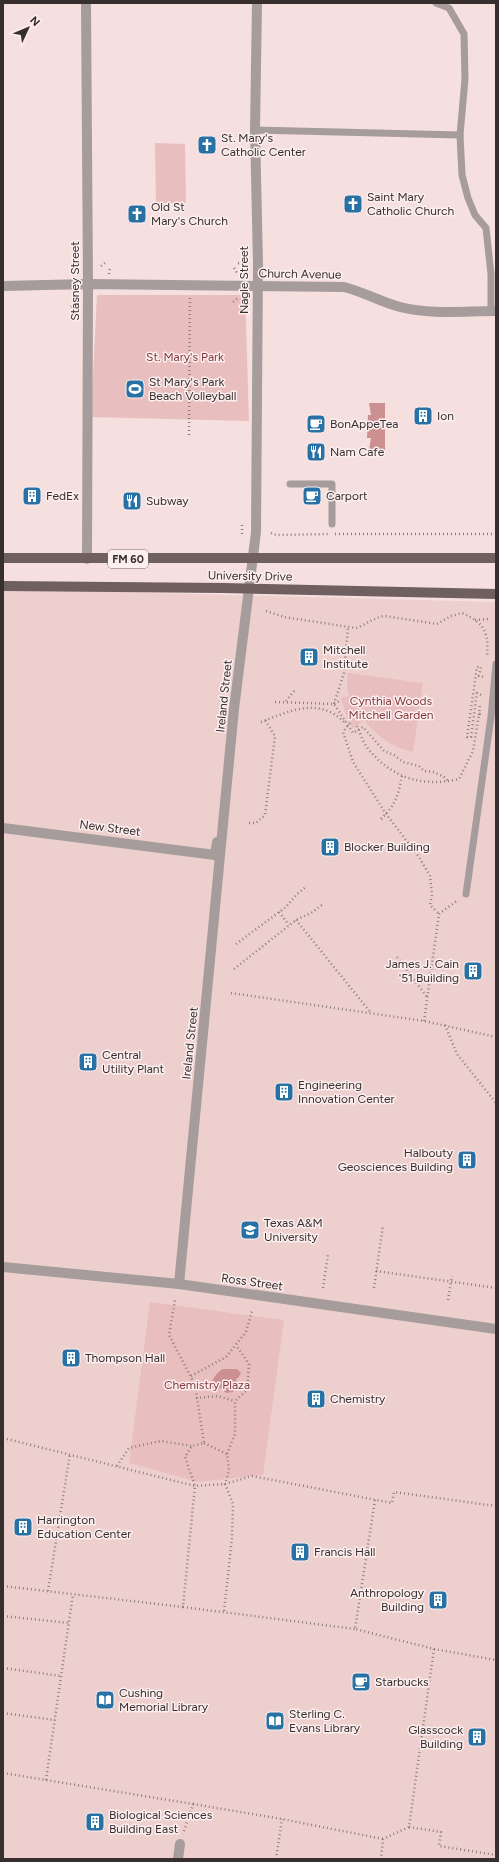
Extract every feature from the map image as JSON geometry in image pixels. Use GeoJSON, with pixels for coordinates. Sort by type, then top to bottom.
{"type":"FeatureCollection","features":[{"type":"Feature","properties":{"kind":"main road","name":"University Drive"},"geometry":{"type":"LineString","coordinates":[[3,558],[496,558]]}},
{"type":"Feature","properties":{"kind":"main road","name":"University Drive"},"geometry":{"type":"LineString","coordinates":[[3,586],[496,594]]}},
{"type":"Feature","properties":{"kind":"street","name":"Stasney Street"},"geometry":{"type":"LineString","coordinates":[[86,3],[88,284],[87,559]]}},
{"type":"Feature","properties":{"kind":"street","name":"Nagle Street"},"geometry":{"type":"LineString","coordinates":[[249,590],[256,532],[257,483],[258,286],[255,130],[257,3]]}},
{"type":"Feature","properties":{"kind":"street","name":"Church Avenue"},"geometry":{"type":"LineString","coordinates":[[3,286],[88,284],[344,287],[356,290],[399,307],[421,311],[494,311]]}},
{"type":"Feature","properties":{"kind":"street","name":"Ireland Street"},"geometry":{"type":"LineString","coordinates":[[179,1284],[234,709],[249,590]]}},
{"type":"Feature","properties":{"kind":"street","name":"Ireland Street"},"geometry":{"type":"LineString","coordinates":[[215,855],[218,834],[226,805]]}},
{"type":"Feature","properties":{"kind":"street","name":"New Street"},"geometry":{"type":"LineString","coordinates":[[3,828],[215,855]]}},
{"type":"Feature","properties":{"kind":"street","name":"Ross Street"},"geometry":{"type":"LineString","coordinates":[[3,1267],[179,1284],[496,1329]]}},
{"type":"Feature","properties":{"kind":"street"},"geometry":{"type":"LineString","coordinates":[[178,1859],[180,1844]]}},
{"type":"Feature","properties":{"kind":"lane"},"geometry":{"type":"LineString","coordinates":[[436,3],[450,5],[464,34],[465,79],[460,135],[462,174],[468,198],[475,215],[486,228],[494,311]]}},
{"type":"Feature","properties":{"kind":"lane"},"geometry":{"type":"LineString","coordinates":[[255,130],[460,135]]}},
{"type":"Feature","properties":{"kind":"lane"},"geometry":{"type":"LineString","coordinates":[[290,484],[332,484],[332,524]]}},
{"type":"Feature","properties":{"kind":"lane"},"geometry":{"type":"LineString","coordinates":[[466,894],[491,716],[496,664]]}},
{"type":"Feature","properties":{"kind":"path"},"geometry":{"type":"LineString","coordinates":[[238,263],[243,264]]}},
{"type":"Feature","properties":{"kind":"path"},"geometry":{"type":"LineString","coordinates":[[101,266],[105,264]]}},
{"type":"Feature","properties":{"kind":"path"},"geometry":{"type":"LineString","coordinates":[[234,268],[237,273]]}},
{"type":"Feature","properties":{"kind":"path"},"geometry":{"type":"LineString","coordinates":[[233,302],[237,299]]}},
{"type":"Feature","properties":{"kind":"path"},"geometry":{"type":"LineString","coordinates":[[189,435],[190,300]]}},
{"type":"Feature","properties":{"kind":"path"},"geometry":{"type":"LineString","coordinates":[[71,307],[74,304]]}},
{"type":"Feature","properties":{"kind":"path"},"geometry":{"type":"LineString","coordinates":[[241,310],[244,306]]}},
{"type":"Feature","properties":{"kind":"path"},"geometry":{"type":"LineString","coordinates":[[242,523],[242,534]]}},
{"type":"Feature","properties":{"kind":"path"},"geometry":{"type":"LineString","coordinates":[[271,533],[276,535],[321,534]]}},
{"type":"Feature","properties":{"kind":"path"},"geometry":{"type":"LineString","coordinates":[[342,534],[496,534]]}},
{"type":"Feature","properties":{"kind":"path"},"geometry":{"type":"LineString","coordinates":[[266,611],[284,617],[356,628],[365,625],[378,617],[385,616],[437,624],[451,616],[462,613],[475,620],[486,629],[489,643],[487,661]]}},
{"type":"Feature","properties":{"kind":"path"},"geometry":{"type":"LineString","coordinates":[[475,620],[488,619]]}},
{"type":"Feature","properties":{"kind":"path"},"geometry":{"type":"LineString","coordinates":[[348,627],[343,665],[334,704],[349,724],[353,733],[358,728],[363,727],[384,751],[394,755],[403,762],[419,766],[424,771],[434,772],[444,777],[448,782]]}},
{"type":"Feature","properties":{"kind":"path"},"geometry":{"type":"LineString","coordinates":[[343,665],[349,666]]}},
{"type":"Feature","properties":{"kind":"path"},"geometry":{"type":"LineString","coordinates":[[358,728],[365,744],[376,758],[385,766],[402,776],[420,782],[437,783],[459,779],[473,751],[479,715],[482,694],[477,693],[471,737],[467,737],[477,667],[481,668],[480,676]]}},
{"type":"Feature","properties":{"kind":"path"},"geometry":{"type":"LineString","coordinates":[[487,672],[487,678]]}},
{"type":"Feature","properties":{"kind":"path"},"geometry":{"type":"LineString","coordinates":[[286,701],[295,690]]}},
{"type":"Feature","properties":{"kind":"path"},"geometry":{"type":"LineString","coordinates":[[484,698],[485,691]]}},
{"type":"Feature","properties":{"kind":"path"},"geometry":{"type":"LineString","coordinates":[[274,702],[286,701],[334,704],[341,701]]}},
{"type":"Feature","properties":{"kind":"path"},"geometry":{"type":"LineString","coordinates":[[479,715],[483,711],[484,704]]}},
{"type":"Feature","properties":{"kind":"path"},"geometry":{"type":"LineString","coordinates":[[261,722],[304,707],[311,707],[320,708],[335,714],[349,724]]}},
{"type":"Feature","properties":{"kind":"path"},"geometry":{"type":"LineString","coordinates":[[338,710],[344,709]]}},
{"type":"Feature","properties":{"kind":"path"},"geometry":{"type":"LineString","coordinates":[[249,823],[256,822],[265,815],[275,736],[265,720]]}},
{"type":"Feature","properties":{"kind":"path"},"geometry":{"type":"LineString","coordinates":[[349,724],[342,732],[353,762],[386,814],[419,857],[430,876],[432,895],[430,905],[439,914]]}},
{"type":"Feature","properties":{"kind":"path"},"geometry":{"type":"LineString","coordinates":[[381,819],[392,808],[399,792],[402,776]]}},
{"type":"Feature","properties":{"kind":"path"},"geometry":{"type":"LineString","coordinates":[[236,944],[279,912],[307,886]]}},
{"type":"Feature","properties":{"kind":"path"},"geometry":{"type":"LineString","coordinates":[[424,1021],[439,914],[466,894]]}},
{"type":"Feature","properties":{"kind":"path"},"geometry":{"type":"LineString","coordinates":[[234,969],[289,925],[322,905]]}},
{"type":"Feature","properties":{"kind":"path"},"geometry":{"type":"LineString","coordinates":[[279,912],[289,925]]}},
{"type":"Feature","properties":{"kind":"path"},"geometry":{"type":"LineString","coordinates":[[296,920],[372,1013]]}},
{"type":"Feature","properties":{"kind":"path"},"geometry":{"type":"LineString","coordinates":[[398,957],[427,998]]}},
{"type":"Feature","properties":{"kind":"path"},"geometry":{"type":"LineString","coordinates":[[231,993],[424,1021],[445,1025],[476,1034],[496,1037]]}},
{"type":"Feature","properties":{"kind":"path"},"geometry":{"type":"LineString","coordinates":[[445,1025],[457,1054],[496,1103]]}},
{"type":"Feature","properties":{"kind":"path"},"geometry":{"type":"LineString","coordinates":[[374,1288],[383,1225]]}},
{"type":"Feature","properties":{"kind":"path"},"geometry":{"type":"LineString","coordinates":[[324,1288],[328,1254]]}},
{"type":"Feature","properties":{"kind":"path"},"geometry":{"type":"LineString","coordinates":[[376,1271],[496,1288]]}},
{"type":"Feature","properties":{"kind":"path"},"geometry":{"type":"LineString","coordinates":[[448,1300],[452,1276]]}},
{"type":"Feature","properties":{"kind":"path"},"geometry":{"type":"LineString","coordinates":[[175,1300],[170,1335],[195,1385],[204,1443]]}},
{"type":"Feature","properties":{"kind":"path"},"geometry":{"type":"LineString","coordinates":[[191,1376],[226,1357],[246,1332],[252,1311]]}},
{"type":"Feature","properties":{"kind":"path"},"geometry":{"type":"LineString","coordinates":[[224,1612],[232,1538],[233,1504],[225,1484],[229,1470],[227,1454],[236,1434],[235,1401],[247,1390],[249,1364],[236,1345]]}},
{"type":"Feature","properties":{"kind":"path"},"geometry":{"type":"LineString","coordinates":[[196,1398],[217,1396],[235,1401]]}},
{"type":"Feature","properties":{"kind":"path"},"geometry":{"type":"LineString","coordinates":[[3,1438],[195,1486],[225,1484],[252,1476],[392,1504],[394,1492],[496,1506]]}},
{"type":"Feature","properties":{"kind":"path"},"geometry":{"type":"LineString","coordinates":[[118,1466],[128,1448],[161,1441],[192,1446],[204,1443],[227,1454]]}},
{"type":"Feature","properties":{"kind":"path"},"geometry":{"type":"LineString","coordinates":[[183,1607],[195,1486],[185,1457],[192,1446]]}},
{"type":"Feature","properties":{"kind":"path"},"geometry":{"type":"LineString","coordinates":[[48,1591],[70,1454]]}},
{"type":"Feature","properties":{"kind":"path"},"geometry":{"type":"LineString","coordinates":[[355,1629],[375,1500]]}},
{"type":"Feature","properties":{"kind":"path"},"geometry":{"type":"LineString","coordinates":[[3,1586],[355,1629],[434,1649],[496,1660]]}},
{"type":"Feature","properties":{"kind":"path"},"geometry":{"type":"LineString","coordinates":[[46,1780],[73,1594]]}},
{"type":"Feature","properties":{"kind":"path"},"geometry":{"type":"LineString","coordinates":[[3,1616],[69,1623]]}},
{"type":"Feature","properties":{"kind":"path"},"geometry":{"type":"LineString","coordinates":[[409,1828],[434,1649]]}},
{"type":"Feature","properties":{"kind":"path"},"geometry":{"type":"LineString","coordinates":[[3,1668],[61,1676]]}},
{"type":"Feature","properties":{"kind":"path"},"geometry":{"type":"LineString","coordinates":[[3,1713],[55,1720]]}},
{"type":"Feature","properties":{"kind":"path"},"geometry":{"type":"LineString","coordinates":[[3,1773],[282,1819],[384,1839],[409,1828],[441,1832],[439,1846],[496,1855]]}},
{"type":"Feature","properties":{"kind":"path"},"geometry":{"type":"LineString","coordinates":[[180,1844],[193,1804]]}},
{"type":"Feature","properties":{"kind":"path"},"geometry":{"type":"LineString","coordinates":[[276,1859],[282,1819]]}},
{"type":"Feature","properties":{"kind":"path"},"geometry":{"type":"LineString","coordinates":[[381,1859],[384,1839]]}},
{"type":"Feature","properties":{"kind":"shaded area"},"geometry":{"type":"Polygon","coordinates":[[[369,403],[385,403],[385,450],[369,450],[371,438],[367,438],[368,415],[371,415],[369,403]]]}},
{"type":"Feature","properties":{"kind":"shaded area","name":"Texas A&M University"},"geometry":{"type":"Polygon","coordinates":[[[3,589],[496,602],[496,1859],[3,1859],[3,589]]]}},
{"type":"Feature","properties":{"kind":"shaded area"},"geometry":{"type":"Polygon","coordinates":[[[223,1369],[237,1369],[241,1373],[236,1379],[237,1385],[233,1392],[226,1393],[221,1388],[214,1389],[211,1386],[215,1376],[223,1369]]]}},
{"type":"Feature","properties":{"kind":"green space"},"geometry":{"type":"Polygon","coordinates":[[[155,143],[185,144],[186,203],[156,203],[155,143]]]}},
{"type":"Feature","properties":{"kind":"green space","name":"St. Mary's Park"},"geometry":{"type":"Polygon","coordinates":[[[97,295],[245,295],[249,421],[91,417],[97,295]]]}},
{"type":"Feature","properties":{"kind":"green space","name":"Cynthia Woods Mitchell Garden"},"geometry":{"type":"Polygon","coordinates":[[[348,673],[423,683],[413,752],[392,744],[374,731],[364,720],[353,729],[347,718],[341,698],[349,696],[347,685],[348,673]]]}},
{"type":"Feature","properties":{"kind":"green space","name":"Chemistry Plaza"},"geometry":{"type":"Polygon","coordinates":[[[150,1302],[284,1320],[263,1475],[198,1482],[129,1463],[150,1302]]]}},
{"type":"Feature","properties":{"kind":"place","name":"St. Mary's Catholic Center"},"geometry":{"type":"Point","coordinates":[207,145]}},
{"type":"Feature","properties":{"kind":"place","name":"Saint Mary Catholic Church"},"geometry":{"type":"Point","coordinates":[353,204]}},
{"type":"Feature","properties":{"kind":"place","name":"Old St Mary's Church"},"geometry":{"type":"Point","coordinates":[137,214]}},
{"type":"Feature","properties":{"kind":"place","name":"St Mary's Park Beach Volleyball"},"geometry":{"type":"Point","coordinates":[135,389]}},
{"type":"Feature","properties":{"kind":"place","name":"Ion"},"geometry":{"type":"Point","coordinates":[423,416]}},
{"type":"Feature","properties":{"kind":"place","name":"BonAppeTea"},"geometry":{"type":"Point","coordinates":[316,424]}},
{"type":"Feature","properties":{"kind":"place","name":"Nam Cafe"},"geometry":{"type":"Point","coordinates":[316,452]}},
{"type":"Feature","properties":{"kind":"place","name":"FedEx"},"geometry":{"type":"Point","coordinates":[32,496]}},
{"type":"Feature","properties":{"kind":"place","name":"Carport"},"geometry":{"type":"Point","coordinates":[312,496]}},
{"type":"Feature","properties":{"kind":"place","name":"Subway"},"geometry":{"type":"Point","coordinates":[132,501]}},
{"type":"Feature","properties":{"kind":"place","name":"Mitchell Institute"},"geometry":{"type":"Point","coordinates":[309,657]}},
{"type":"Feature","properties":{"kind":"place","name":"Blocker Building"},"geometry":{"type":"Point","coordinates":[330,847]}},
{"type":"Feature","properties":{"kind":"place","name":"James J. Cain '51 Building"},"geometry":{"type":"Point","coordinates":[473,971]}},
{"type":"Feature","properties":{"kind":"place","name":"Central Utility Plant"},"geometry":{"type":"Point","coordinates":[88,1062]}},
{"type":"Feature","properties":{"kind":"place","name":"Engineering Innovation Center"},"geometry":{"type":"Point","coordinates":[284,1092]}},
{"type":"Feature","properties":{"kind":"place","name":"Halbouty Geosciences Building"},"geometry":{"type":"Point","coordinates":[467,1160]}},
{"type":"Feature","properties":{"kind":"place","name":"Texas A&M University"},"geometry":{"type":"Point","coordinates":[250,1230]}},
{"type":"Feature","properties":{"kind":"place","name":"Thompson Hall"},"geometry":{"type":"Point","coordinates":[71,1358]}},
{"type":"Feature","properties":{"kind":"place","name":"Chemistry"},"geometry":{"type":"Point","coordinates":[316,1399]}},
{"type":"Feature","properties":{"kind":"place","name":"Harrington Education Center"},"geometry":{"type":"Point","coordinates":[23,1527]}},
{"type":"Feature","properties":{"kind":"place","name":"Francis Hall"},"geometry":{"type":"Point","coordinates":[300,1552]}},
{"type":"Feature","properties":{"kind":"place","name":"Anthropology Building"},"geometry":{"type":"Point","coordinates":[438,1600]}},
{"type":"Feature","properties":{"kind":"place","name":"Starbucks"},"geometry":{"type":"Point","coordinates":[361,1682]}},
{"type":"Feature","properties":{"kind":"place","name":"Cushing Memorial Library"},"geometry":{"type":"Point","coordinates":[105,1700]}},
{"type":"Feature","properties":{"kind":"place","name":"Sterling C. Evans Library"},"geometry":{"type":"Point","coordinates":[275,1721]}},
{"type":"Feature","properties":{"kind":"place","name":"Glasscock Building"},"geometry":{"type":"Point","coordinates":[477,1737]}},
{"type":"Feature","properties":{"kind":"place","name":"Biological Sciences Building East"},"geometry":{"type":"Point","coordinates":[95,1822]}}]}
